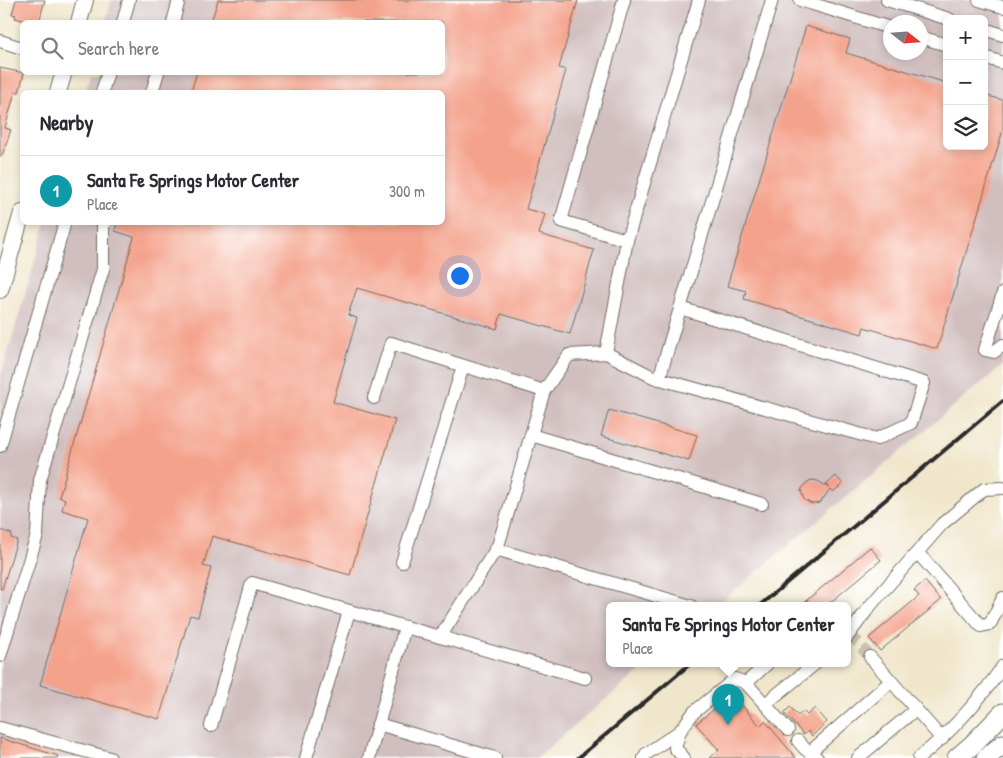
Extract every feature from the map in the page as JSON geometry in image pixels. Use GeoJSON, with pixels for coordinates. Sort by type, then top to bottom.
{"type":"FeatureCollection","features":[{"type":"Feature","properties":{"kind":"highway"},"geometry":{"type":"LineString","coordinates":[[957,758],[1003,713]]}},
{"type":"Feature","properties":{"kind":"highway"},"geometry":{"type":"LineString","coordinates":[[986,758],[1003,744]]}},
{"type":"Feature","properties":{"kind":"main road"},"geometry":{"type":"LineString","coordinates":[[80,20],[85,0]]}},
{"type":"Feature","properties":{"kind":"main road"},"geometry":{"type":"LineString","coordinates":[[59,90],[63,75]]}},
{"type":"Feature","properties":{"kind":"main road"},"geometry":{"type":"LineString","coordinates":[[0,290],[20,220]]}},
{"type":"Feature","properties":{"kind":"street"},"geometry":{"type":"LineString","coordinates":[[123,20],[129,0]]}},
{"type":"Feature","properties":{"kind":"street"},"geometry":{"type":"LineString","coordinates":[[174,20],[179,0]]}},
{"type":"Feature","properties":{"kind":"street"},"geometry":{"type":"LineString","coordinates":[[624,0],[561,221],[627,240]]}},
{"type":"Feature","properties":{"kind":"street"},"geometry":{"type":"LineString","coordinates":[[606,353],[627,240],[699,0]]}},
{"type":"Feature","properties":{"kind":"street"},"geometry":{"type":"LineString","coordinates":[[659,379],[772,0]]}},
{"type":"Feature","properties":{"kind":"street"},"geometry":{"type":"LineString","coordinates":[[800,0],[883,26]]}},
{"type":"Feature","properties":{"kind":"street"},"geometry":{"type":"LineString","coordinates":[[887,0],[943,17]]}},
{"type":"Feature","properties":{"kind":"street"},"geometry":{"type":"LineString","coordinates":[[979,0],[1003,7]]}},
{"type":"Feature","properties":{"kind":"street"},"geometry":{"type":"LineString","coordinates":[[988,30],[1003,35]]}},
{"type":"Feature","properties":{"kind":"street"},"geometry":{"type":"LineString","coordinates":[[928,39],[943,44]]}},
{"type":"Feature","properties":{"kind":"street"},"geometry":{"type":"LineString","coordinates":[[0,42],[20,47]]}},
{"type":"Feature","properties":{"kind":"street"},"geometry":{"type":"LineString","coordinates":[[988,58],[1003,63]]}},
{"type":"Feature","properties":{"kind":"street"},"geometry":{"type":"LineString","coordinates":[[103,90],[107,75]]}},
{"type":"Feature","properties":{"kind":"street"},"geometry":{"type":"LineString","coordinates":[[153,90],[157,75]]}},
{"type":"Feature","properties":{"kind":"street"},"geometry":{"type":"LineString","coordinates":[[0,446],[64,225]]}},
{"type":"Feature","properties":{"kind":"street"},"geometry":{"type":"LineString","coordinates":[[0,656],[36,535],[40,480],[103,268],[103,225]]}},
{"type":"Feature","properties":{"kind":"street"},"geometry":{"type":"LineString","coordinates":[[1003,293],[985,350],[994,352],[1003,345]]}},
{"type":"Feature","properties":{"kind":"street"},"geometry":{"type":"LineString","coordinates":[[440,637],[495,549],[544,391],[569,355],[606,353],[659,379],[876,439],[910,423],[924,383],[680,308]]}},
{"type":"Feature","properties":{"kind":"street"},"geometry":{"type":"LineString","coordinates":[[374,398],[391,343],[544,391]]}},
{"type":"Feature","properties":{"kind":"street"},"geometry":{"type":"LineString","coordinates":[[402,562],[463,366]]}},
{"type":"Feature","properties":{"kind":"street"},"geometry":{"type":"LineString","coordinates":[[531,435],[762,504]]}},
{"type":"Feature","properties":{"kind":"street"},"geometry":{"type":"LineString","coordinates":[[851,630],[942,524],[984,490],[1003,488]]}},
{"type":"Feature","properties":{"kind":"street"},"geometry":{"type":"LineString","coordinates":[[495,549],[677,602]]}},
{"type":"Feature","properties":{"kind":"street"},"geometry":{"type":"LineString","coordinates":[[918,553],[981,626],[990,624],[1003,598]]}},
{"type":"Feature","properties":{"kind":"street"},"geometry":{"type":"LineString","coordinates":[[211,726],[252,583],[584,678]]}},
{"type":"Feature","properties":{"kind":"street"},"geometry":{"type":"LineString","coordinates":[[306,758],[349,611]]}},
{"type":"Feature","properties":{"kind":"street"},"geometry":{"type":"LineString","coordinates":[[369,758],[405,627]]}},
{"type":"Feature","properties":{"kind":"street"},"geometry":{"type":"LineString","coordinates":[[870,657],[942,739]]}},
{"type":"Feature","properties":{"kind":"street"},"geometry":{"type":"LineString","coordinates":[[920,758],[942,739],[984,693],[1003,666]]}},
{"type":"Feature","properties":{"kind":"street"},"geometry":{"type":"LineString","coordinates":[[746,683],[764,667]]}},
{"type":"Feature","properties":{"kind":"street"},"geometry":{"type":"LineString","coordinates":[[765,704],[811,667]]}},
{"type":"Feature","properties":{"kind":"street"},"geometry":{"type":"LineString","coordinates":[[644,758],[646,754],[680,731],[694,712],[735,678],[746,683],[788,730]]}},
{"type":"Feature","properties":{"kind":"street"},"geometry":{"type":"LineString","coordinates":[[798,741],[813,755],[891,681]]}},
{"type":"Feature","properties":{"kind":"street"},"geometry":{"type":"LineString","coordinates":[[858,758],[916,709]]}},
{"type":"Feature","properties":{"kind":"street"},"geometry":{"type":"LineString","coordinates":[[378,724],[495,758]]}},
{"type":"Feature","properties":{"kind":"street"},"geometry":{"type":"LineString","coordinates":[[0,728],[110,758]]}},
{"type":"Feature","properties":{"kind":"street"},"geometry":{"type":"LineString","coordinates":[[680,731],[675,748],[684,758]]}},
{"type":"Feature","properties":{"kind":"shaded area"},"geometry":{"type":"Polygon","coordinates":[[[112,0],[1003,0],[1003,365],[721,602],[606,602],[606,667],[644,667],[536,758],[0,758],[0,379],[45,225],[445,225],[445,90],[86,90],[90,75],[445,75],[445,20],[106,20],[112,0]]]}},
{"type":"Feature","properties":{"kind":"building"},"geometry":{"type":"Polygon","coordinates":[[[16,0],[45,0],[40,20],[22,20],[15,18],[16,15],[12,14],[16,0]]]}},
{"type":"Feature","properties":{"kind":"building"},"geometry":{"type":"Polygon","coordinates":[[[218,0],[578,0],[559,68],[566,70],[526,209],[545,214],[539,234],[594,250],[570,334],[501,314],[497,329],[357,288],[348,315],[357,318],[333,402],[395,420],[350,575],[212,536],[203,566],[211,568],[198,617],[190,615],[159,719],[40,685],[88,518],[62,510],[65,499],[59,497],[134,237],[115,231],[116,225],[445,225],[445,90],[192,90],[196,75],[445,75],[445,20],[212,20],[218,0]]]}},
{"type":"Feature","properties":{"kind":"building"},"geometry":{"type":"Polygon","coordinates":[[[806,26],[850,39],[846,53],[943,82],[943,150],[988,150],[988,96],[1003,100],[1003,130],[937,349],[864,327],[862,334],[744,299],[746,291],[727,286],[806,26]]]}},
{"type":"Feature","properties":{"kind":"building"},"geometry":{"type":"Polygon","coordinates":[[[0,68],[20,72],[20,75],[23,75],[19,92],[15,92],[5,128],[11,130],[2,156],[0,156],[0,68]]]}},
{"type":"Feature","properties":{"kind":"building"},"geometry":{"type":"Polygon","coordinates":[[[609,410],[697,435],[689,461],[601,436],[609,410]]]}},
{"type":"Feature","properties":{"kind":"building"},"geometry":{"type":"Polygon","coordinates":[[[836,476],[843,484],[833,492],[830,489],[820,503],[812,504],[804,500],[801,490],[806,483],[811,480],[818,481],[829,488],[826,485],[836,476]]]}},
{"type":"Feature","properties":{"kind":"building"},"geometry":{"type":"Polygon","coordinates":[[[0,530],[12,534],[11,538],[17,540],[2,589],[0,589],[0,530]]]}},
{"type":"Feature","properties":{"kind":"building"},"geometry":{"type":"Polygon","coordinates":[[[870,547],[881,560],[831,602],[805,602],[870,547]]]}},
{"type":"Feature","properties":{"kind":"building"},"geometry":{"type":"Polygon","coordinates":[[[925,581],[941,600],[880,651],[869,638],[919,596],[914,590],[925,581]]]}},
{"type":"Feature","properties":{"kind":"building"},"geometry":{"type":"Polygon","coordinates":[[[732,694],[760,726],[765,721],[796,758],[709,758],[719,750],[696,724],[732,694]]]}},
{"type":"Feature","properties":{"kind":"building"},"geometry":{"type":"Polygon","coordinates":[[[790,707],[798,716],[803,711],[807,715],[815,708],[827,722],[812,736],[808,731],[804,735],[784,713],[790,707]]]}},
{"type":"Feature","properties":{"kind":"building"},"geometry":{"type":"Polygon","coordinates":[[[0,738],[58,756],[57,758],[0,758],[0,738]]]}},
{"type":"Feature","properties":{"kind":"tunnel"},"geometry":{"type":"LineString","coordinates":[[851,635],[870,657]]}},
{"type":"Feature","properties":{"kind":"railway"},"geometry":{"type":"LineString","coordinates":[[764,602],[1003,401]]}},
{"type":"Feature","properties":{"kind":"railway"},"geometry":{"type":"LineString","coordinates":[[578,758],[686,667]]}},
{"type":"Feature","properties":{"kind":"place","name":"Santa Fe Springs Motor Center"},"geometry":{"type":"Point","coordinates":[728,725]}}]}
